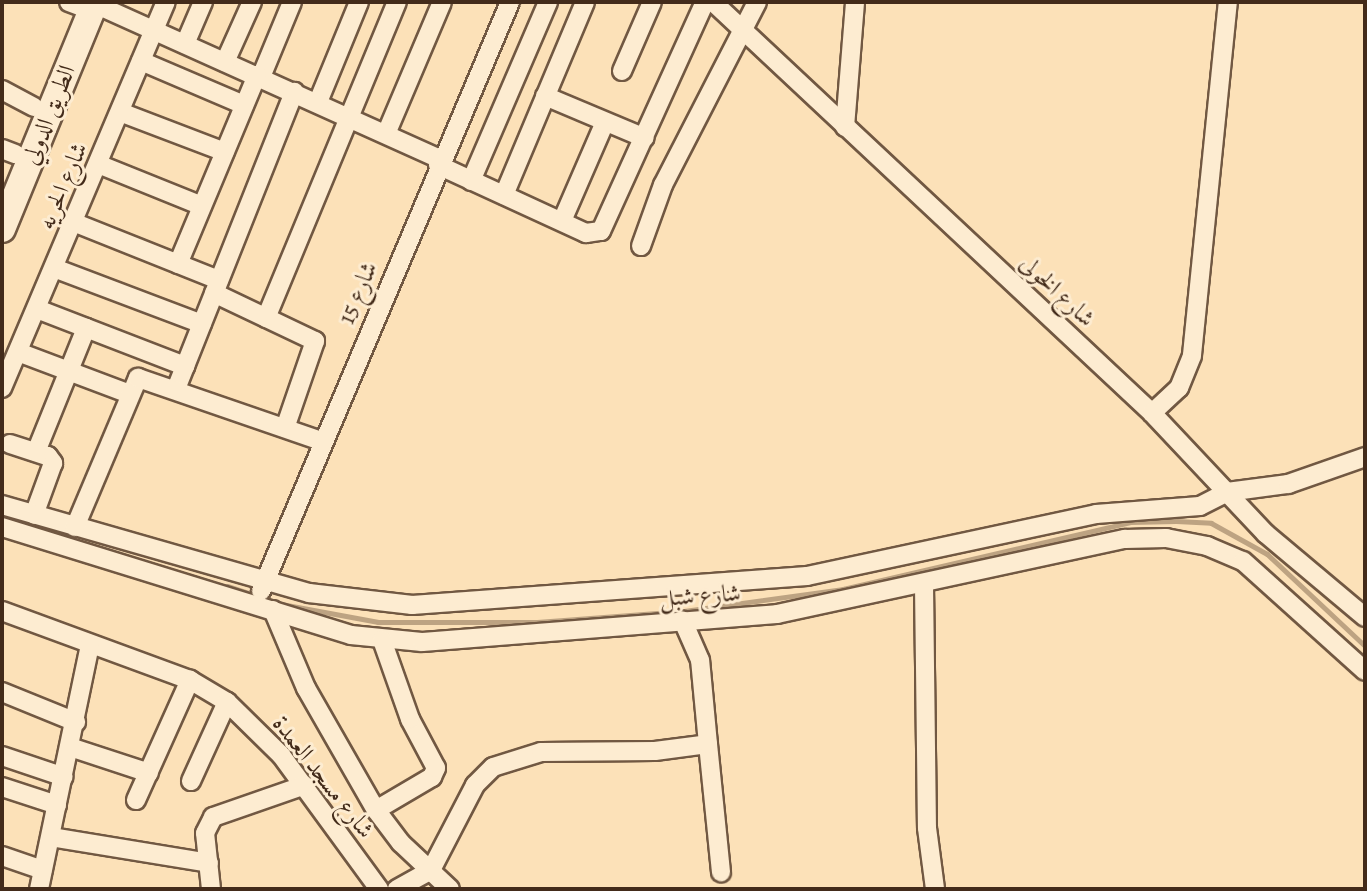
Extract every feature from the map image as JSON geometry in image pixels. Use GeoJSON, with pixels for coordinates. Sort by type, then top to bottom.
{"type":"FeatureCollection","features":[{"type":"Feature","properties":{"kind":"street","name":"شارع الحريه"},"geometry":{"type":"LineString","coordinates":[[2,388],[166,2]]}},
{"type":"Feature","properties":{"kind":"street"},"geometry":{"type":"LineString","coordinates":[[185,44],[203,2]]}},
{"type":"Feature","properties":{"kind":"street"},"geometry":{"type":"LineString","coordinates":[[225,62],[252,2]]}},
{"type":"Feature","properties":{"kind":"street"},"geometry":{"type":"LineString","coordinates":[[178,264],[244,105],[292,2]]}},
{"type":"Feature","properties":{"kind":"street"},"geometry":{"type":"LineString","coordinates":[[318,102],[359,2]]}},
{"type":"Feature","properties":{"kind":"street"},"geometry":{"type":"LineString","coordinates":[[266,318],[397,2]]}},
{"type":"Feature","properties":{"kind":"street"},"geometry":{"type":"LineString","coordinates":[[386,134],[442,2]]}},
{"type":"Feature","properties":{"kind":"street","name":"شارع 15"},"geometry":{"type":"LineString","coordinates":[[264,607],[266,580],[321,441],[510,2]]}},
{"type":"Feature","properties":{"kind":"street"},"geometry":{"type":"LineString","coordinates":[[471,181],[548,2]]}},
{"type":"Feature","properties":{"kind":"street"},"geometry":{"type":"LineString","coordinates":[[504,195],[585,2]]}},
{"type":"Feature","properties":{"kind":"street"},"geometry":{"type":"LineString","coordinates":[[622,71],[652,2]]}},
{"type":"Feature","properties":{"kind":"street"},"geometry":{"type":"LineString","coordinates":[[84,4],[155,30],[318,102],[386,134],[471,181],[586,233],[607,225],[705,2]]}},
{"type":"Feature","properties":{"kind":"street","name":"شارع الخولى"},"geometry":{"type":"LineString","coordinates":[[713,2],[1152,413],[1227,492],[1264,537],[1365,617]]}},
{"type":"Feature","properties":{"kind":"street"},"geometry":{"type":"LineString","coordinates":[[641,246],[663,185],[757,2]]}},
{"type":"Feature","properties":{"kind":"street"},"geometry":{"type":"LineString","coordinates":[[845,127],[855,2]]}},
{"type":"Feature","properties":{"kind":"street"},"geometry":{"type":"LineString","coordinates":[[1152,413],[1179,388],[1192,355],[1228,2]]}},
{"type":"Feature","properties":{"kind":"street","name":"الطريق الدولي"},"geometry":{"type":"LineString","coordinates":[[2,185],[8,151],[34,107],[84,4]]}},
{"type":"Feature","properties":{"kind":"street","name":"الطريق الدولي"},"geometry":{"type":"LineString","coordinates":[[2,229],[84,4]]}},
{"type":"Feature","properties":{"kind":"street"},"geometry":{"type":"LineString","coordinates":[[141,61],[244,105]]}},
{"type":"Feature","properties":{"kind":"street"},"geometry":{"type":"LineString","coordinates":[[2,90],[34,107]]}},
{"type":"Feature","properties":{"kind":"street"},"geometry":{"type":"LineString","coordinates":[[176,389],[294,92]]}},
{"type":"Feature","properties":{"kind":"street"},"geometry":{"type":"LineString","coordinates":[[545,96],[645,138]]}},
{"type":"Feature","properties":{"kind":"street"},"geometry":{"type":"LineString","coordinates":[[120,112],[225,152]]}},
{"type":"Feature","properties":{"kind":"street"},"geometry":{"type":"LineString","coordinates":[[562,221],[605,122]]}},
{"type":"Feature","properties":{"kind":"street"},"geometry":{"type":"LineString","coordinates":[[98,164],[202,206]]}},
{"type":"Feature","properties":{"kind":"street"},"geometry":{"type":"LineString","coordinates":[[73,222],[178,264],[266,318],[309,337],[316,348],[285,428]]}},
{"type":"Feature","properties":{"kind":"street"},"geometry":{"type":"LineString","coordinates":[[54,268],[202,324]]}},
{"type":"Feature","properties":{"kind":"street"},"geometry":{"type":"LineString","coordinates":[[37,309],[185,366]]}},
{"type":"Feature","properties":{"kind":"street"},"geometry":{"type":"LineString","coordinates":[[36,452],[86,328]]}},
{"type":"Feature","properties":{"kind":"street"},"geometry":{"type":"LineString","coordinates":[[18,352],[69,371],[133,387]]}},
{"type":"Feature","properties":{"kind":"street"},"geometry":{"type":"LineString","coordinates":[[75,527],[133,387],[144,378],[321,441]]}},
{"type":"Feature","properties":{"kind":"street"},"geometry":{"type":"LineString","coordinates":[[10,444],[51,459],[53,468],[34,515]]}},
{"type":"Feature","properties":{"kind":"street","name":"شارع شبل"},"geometry":{"type":"LineString","coordinates":[[2,505],[343,600],[412,605],[772,581],[887,562],[1096,514],[1189,509],[1227,492],[1288,484],[1365,457]]}},
{"type":"Feature","properties":{"kind":"street","name":"شارع شبل"},"geometry":{"type":"LineString","coordinates":[[2,527],[382,640],[460,641],[777,614],[1135,538],[1187,541],[1245,558],[1365,671]]}},
{"type":"Feature","properties":{"kind":"street"},"geometry":{"type":"LineString","coordinates":[[1245,558],[1264,537]]}},
{"type":"Feature","properties":{"kind":"street"},"geometry":{"type":"LineString","coordinates":[[924,585],[927,828],[935,889]]}},
{"type":"Feature","properties":{"kind":"street"},"geometry":{"type":"LineString","coordinates":[[264,607],[376,810],[401,843],[450,889]]}},
{"type":"Feature","properties":{"kind":"street","name":"شارع مسجد العمدة"},"geometry":{"type":"LineString","coordinates":[[2,611],[190,680],[227,702],[305,785],[379,889]]}},
{"type":"Feature","properties":{"kind":"street"},"geometry":{"type":"LineString","coordinates":[[683,621],[700,660],[721,872]]}},
{"type":"Feature","properties":{"kind":"street"},"geometry":{"type":"LineString","coordinates":[[376,810],[432,777],[436,768],[410,719],[382,640]]}},
{"type":"Feature","properties":{"kind":"street"},"geometry":{"type":"LineString","coordinates":[[39,889],[90,645]]}},
{"type":"Feature","properties":{"kind":"street"},"geometry":{"type":"LineString","coordinates":[[136,800],[190,680]]}},
{"type":"Feature","properties":{"kind":"street"},"geometry":{"type":"LineString","coordinates":[[2,692],[76,722]]}},
{"type":"Feature","properties":{"kind":"street"},"geometry":{"type":"LineString","coordinates":[[191,781],[227,702]]}},
{"type":"Feature","properties":{"kind":"street"},"geometry":{"type":"LineString","coordinates":[[397,889],[431,870],[475,785],[493,767],[541,752],[655,751],[708,744]]}},
{"type":"Feature","properties":{"kind":"street"},"geometry":{"type":"LineString","coordinates":[[70,747],[149,773]]}},
{"type":"Feature","properties":{"kind":"street"},"geometry":{"type":"LineString","coordinates":[[2,756],[64,777]]}},
{"type":"Feature","properties":{"kind":"street"},"geometry":{"type":"LineString","coordinates":[[211,889],[205,833],[213,817],[305,785]]}},
{"type":"Feature","properties":{"kind":"street"},"geometry":{"type":"LineString","coordinates":[[2,787],[57,805]]}},
{"type":"Feature","properties":{"kind":"street"},"geometry":{"type":"LineString","coordinates":[[51,837],[209,863]]}},
{"type":"Feature","properties":{"kind":"street"},"geometry":{"type":"LineString","coordinates":[[2,856],[43,870]]}},
{"type":"Feature","properties":{"kind":"waterway"},"geometry":{"type":"LineString","coordinates":[[281,604],[378,622],[537,622],[684,611],[843,589],[1130,522],[1176,521],[1211,523],[1267,554],[1365,646]]}},
{"type":"Feature","properties":{"kind":"waterway"},"geometry":{"type":"LineString","coordinates":[[227,586],[260,597]]}}]}
